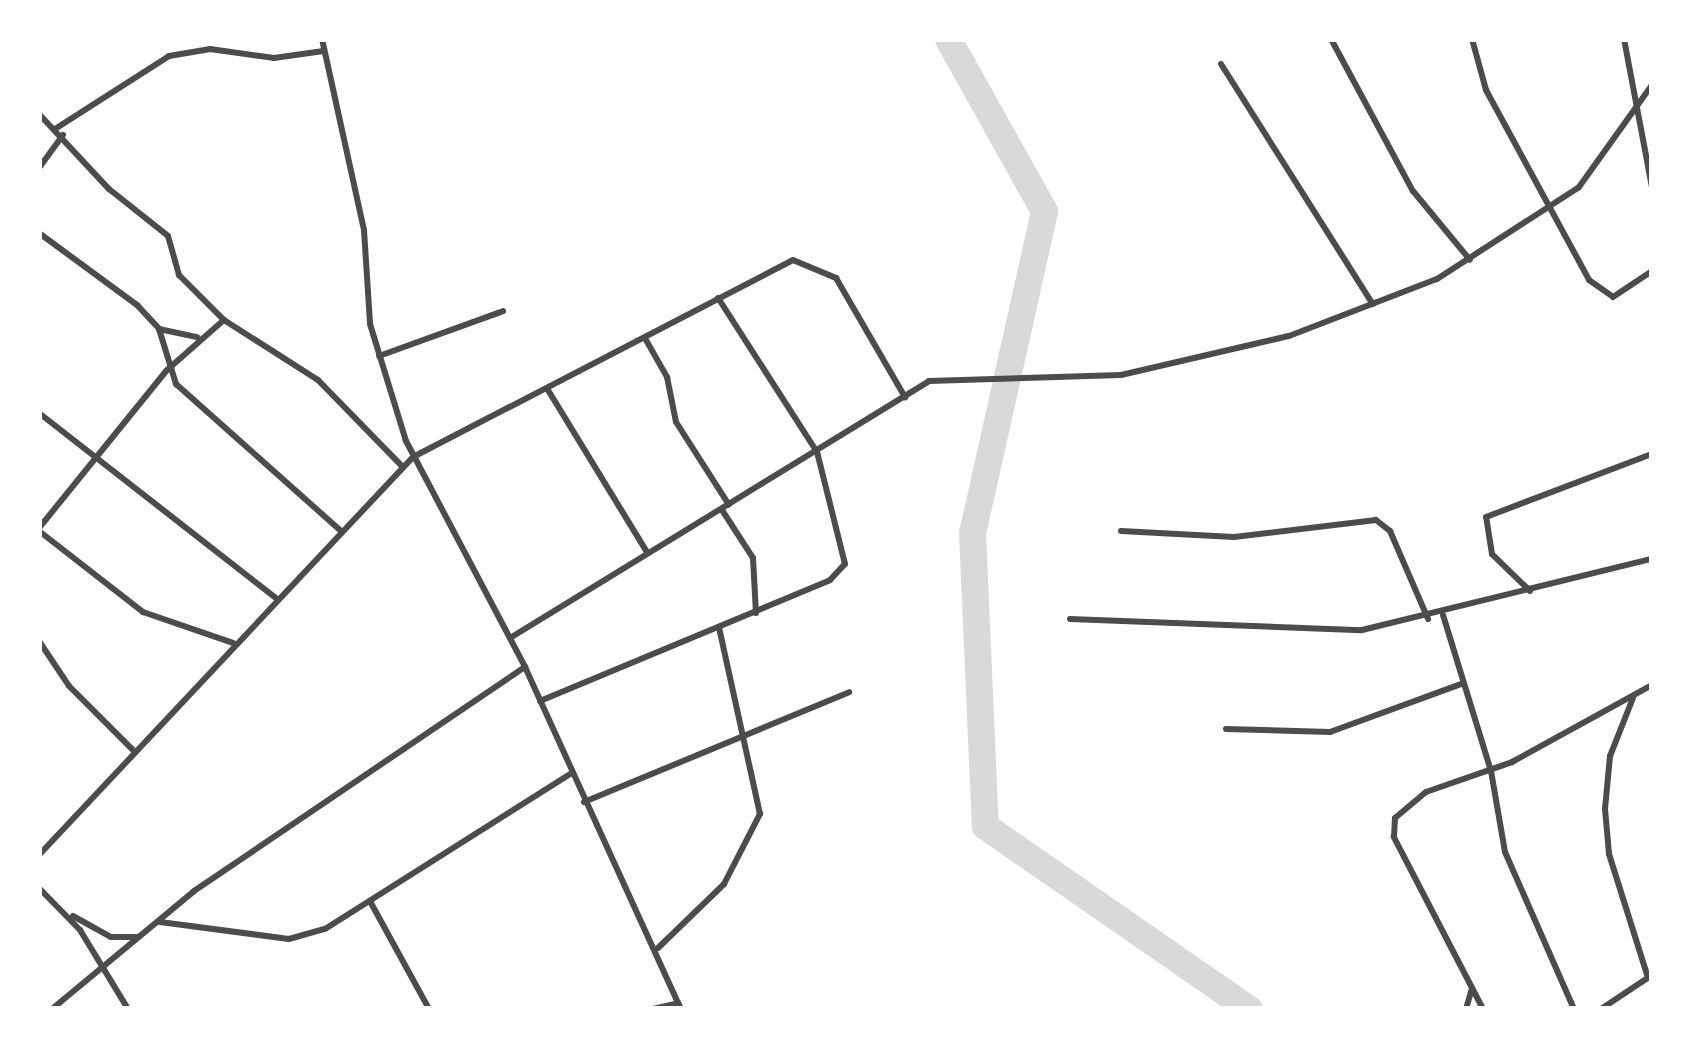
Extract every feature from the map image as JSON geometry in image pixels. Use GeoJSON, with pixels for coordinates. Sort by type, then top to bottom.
{"type":"FeatureCollection","features":[{"type":"Feature","properties":{"kind":"street"},"geometry":{"type":"LineString","coordinates":[[322,39],[356,181],[379,356],[413,457],[525,667],[570,774],[658,948],[680,1006],[653,1009]]}},
{"type":"Feature","properties":{"kind":"street"},"geometry":{"type":"LineString","coordinates":[[1331,39],[1413,191],[1470,260]]}},
{"type":"Feature","properties":{"kind":"street"},"geometry":{"type":"LineString","coordinates":[[1472,39],[1486,90],[1589,280],[1607,297],[1652,271]]}},
{"type":"Feature","properties":{"kind":"street"},"geometry":{"type":"LineString","coordinates":[[1624,39],[1632,107],[1652,187]]}},
{"type":"Feature","properties":{"kind":"street"},"geometry":{"type":"LineString","coordinates":[[55,129],[189,50],[274,58],[324,51]]}},
{"type":"Feature","properties":{"kind":"street"},"geometry":{"type":"LineString","coordinates":[[1221,64],[1373,304]]}},
{"type":"Feature","properties":{"kind":"street"},"geometry":{"type":"LineString","coordinates":[[510,638],[947,375],[1121,375],[1289,336],[1470,260],[1553,207],[1595,168],[1632,107],[1652,86]]}},
{"type":"Feature","properties":{"kind":"street"},"geometry":{"type":"LineString","coordinates":[[39,114],[109,189],[168,236],[179,275],[224,320],[318,380],[403,467]]}},
{"type":"Feature","properties":{"kind":"street"},"geometry":{"type":"LineString","coordinates":[[39,168],[63,135]]}},
{"type":"Feature","properties":{"kind":"street"},"geometry":{"type":"LineString","coordinates":[[39,233],[160,329],[198,338]]}},
{"type":"Feature","properties":{"kind":"street"},"geometry":{"type":"LineString","coordinates":[[39,855],[233,643],[413,457],[793,260],[812,262],[836,278],[905,397]]}},
{"type":"Feature","properties":{"kind":"street"},"geometry":{"type":"LineString","coordinates":[[540,701],[830,580],[845,564],[817,452],[718,298]]}},
{"type":"Feature","properties":{"kind":"street"},"geometry":{"type":"LineString","coordinates":[[379,356],[503,311]]}},
{"type":"Feature","properties":{"kind":"street"},"geometry":{"type":"LineString","coordinates":[[224,320],[166,370],[39,529],[143,612],[233,643]]}},
{"type":"Feature","properties":{"kind":"street"},"geometry":{"type":"LineString","coordinates":[[160,329],[166,370],[341,531]]}},
{"type":"Feature","properties":{"kind":"street"},"geometry":{"type":"LineString","coordinates":[[646,340],[667,377],[676,422],[753,558],[756,613]]}},
{"type":"Feature","properties":{"kind":"street"},"geometry":{"type":"LineString","coordinates":[[548,390],[647,552]]}},
{"type":"Feature","properties":{"kind":"street"},"geometry":{"type":"LineString","coordinates":[[39,413],[277,599]]}},
{"type":"Feature","properties":{"kind":"street"},"geometry":{"type":"LineString","coordinates":[[1531,592],[1492,554],[1486,517],[1652,454]]}},
{"type":"Feature","properties":{"kind":"street"},"geometry":{"type":"LineString","coordinates":[[1121,531],[1234,537],[1376,520],[1390,531],[1429,619]]}},
{"type":"Feature","properties":{"kind":"street"},"geometry":{"type":"LineString","coordinates":[[1070,619],[1268,631],[1362,630],[1429,619],[1652,559]]}},
{"type":"Feature","properties":{"kind":"street"},"geometry":{"type":"LineString","coordinates":[[1443,615],[1491,772],[1496,825],[1516,885],[1574,1009]]}},
{"type":"Feature","properties":{"kind":"street"},"geometry":{"type":"LineString","coordinates":[[658,948],[711,901],[756,831],[761,805],[738,732],[719,628]]}},
{"type":"Feature","properties":{"kind":"street"},"geometry":{"type":"LineString","coordinates":[[39,641],[69,686],[133,750]]}},
{"type":"Feature","properties":{"kind":"street"},"geometry":{"type":"LineString","coordinates":[[52,1009],[158,922],[343,784],[525,667]]}},
{"type":"Feature","properties":{"kind":"street"},"geometry":{"type":"LineString","coordinates":[[1226,729],[1330,732],[1461,684]]}},
{"type":"Feature","properties":{"kind":"street"},"geometry":{"type":"LineString","coordinates":[[1483,1009],[1393,826],[1426,793],[1491,772],[1652,685]]}},
{"type":"Feature","properties":{"kind":"street"},"geometry":{"type":"LineString","coordinates":[[584,802],[738,732],[849,692]]}},
{"type":"Feature","properties":{"kind":"street"},"geometry":{"type":"LineString","coordinates":[[1601,1009],[1650,976],[1609,854],[1604,809],[1610,756],[1634,694]]}},
{"type":"Feature","properties":{"kind":"street"},"geometry":{"type":"LineString","coordinates":[[158,922],[290,939],[371,903],[570,774]]}},
{"type":"Feature","properties":{"kind":"street"},"geometry":{"type":"LineString","coordinates":[[39,888],[65,911],[111,937],[142,938]]}},
{"type":"Feature","properties":{"kind":"street"},"geometry":{"type":"LineString","coordinates":[[371,903],[429,1009]]}},
{"type":"Feature","properties":{"kind":"street"},"geometry":{"type":"LineString","coordinates":[[65,911],[128,1009]]}},
{"type":"Feature","properties":{"kind":"street"},"geometry":{"type":"LineString","coordinates":[[1466,1009],[1471,991]]}},
{"type":"Feature","properties":{"kind":"waterway"},"geometry":{"type":"LineString","coordinates":[[948,39],[1044,211],[972,532],[985,826],[1249,1009]]}}]}
